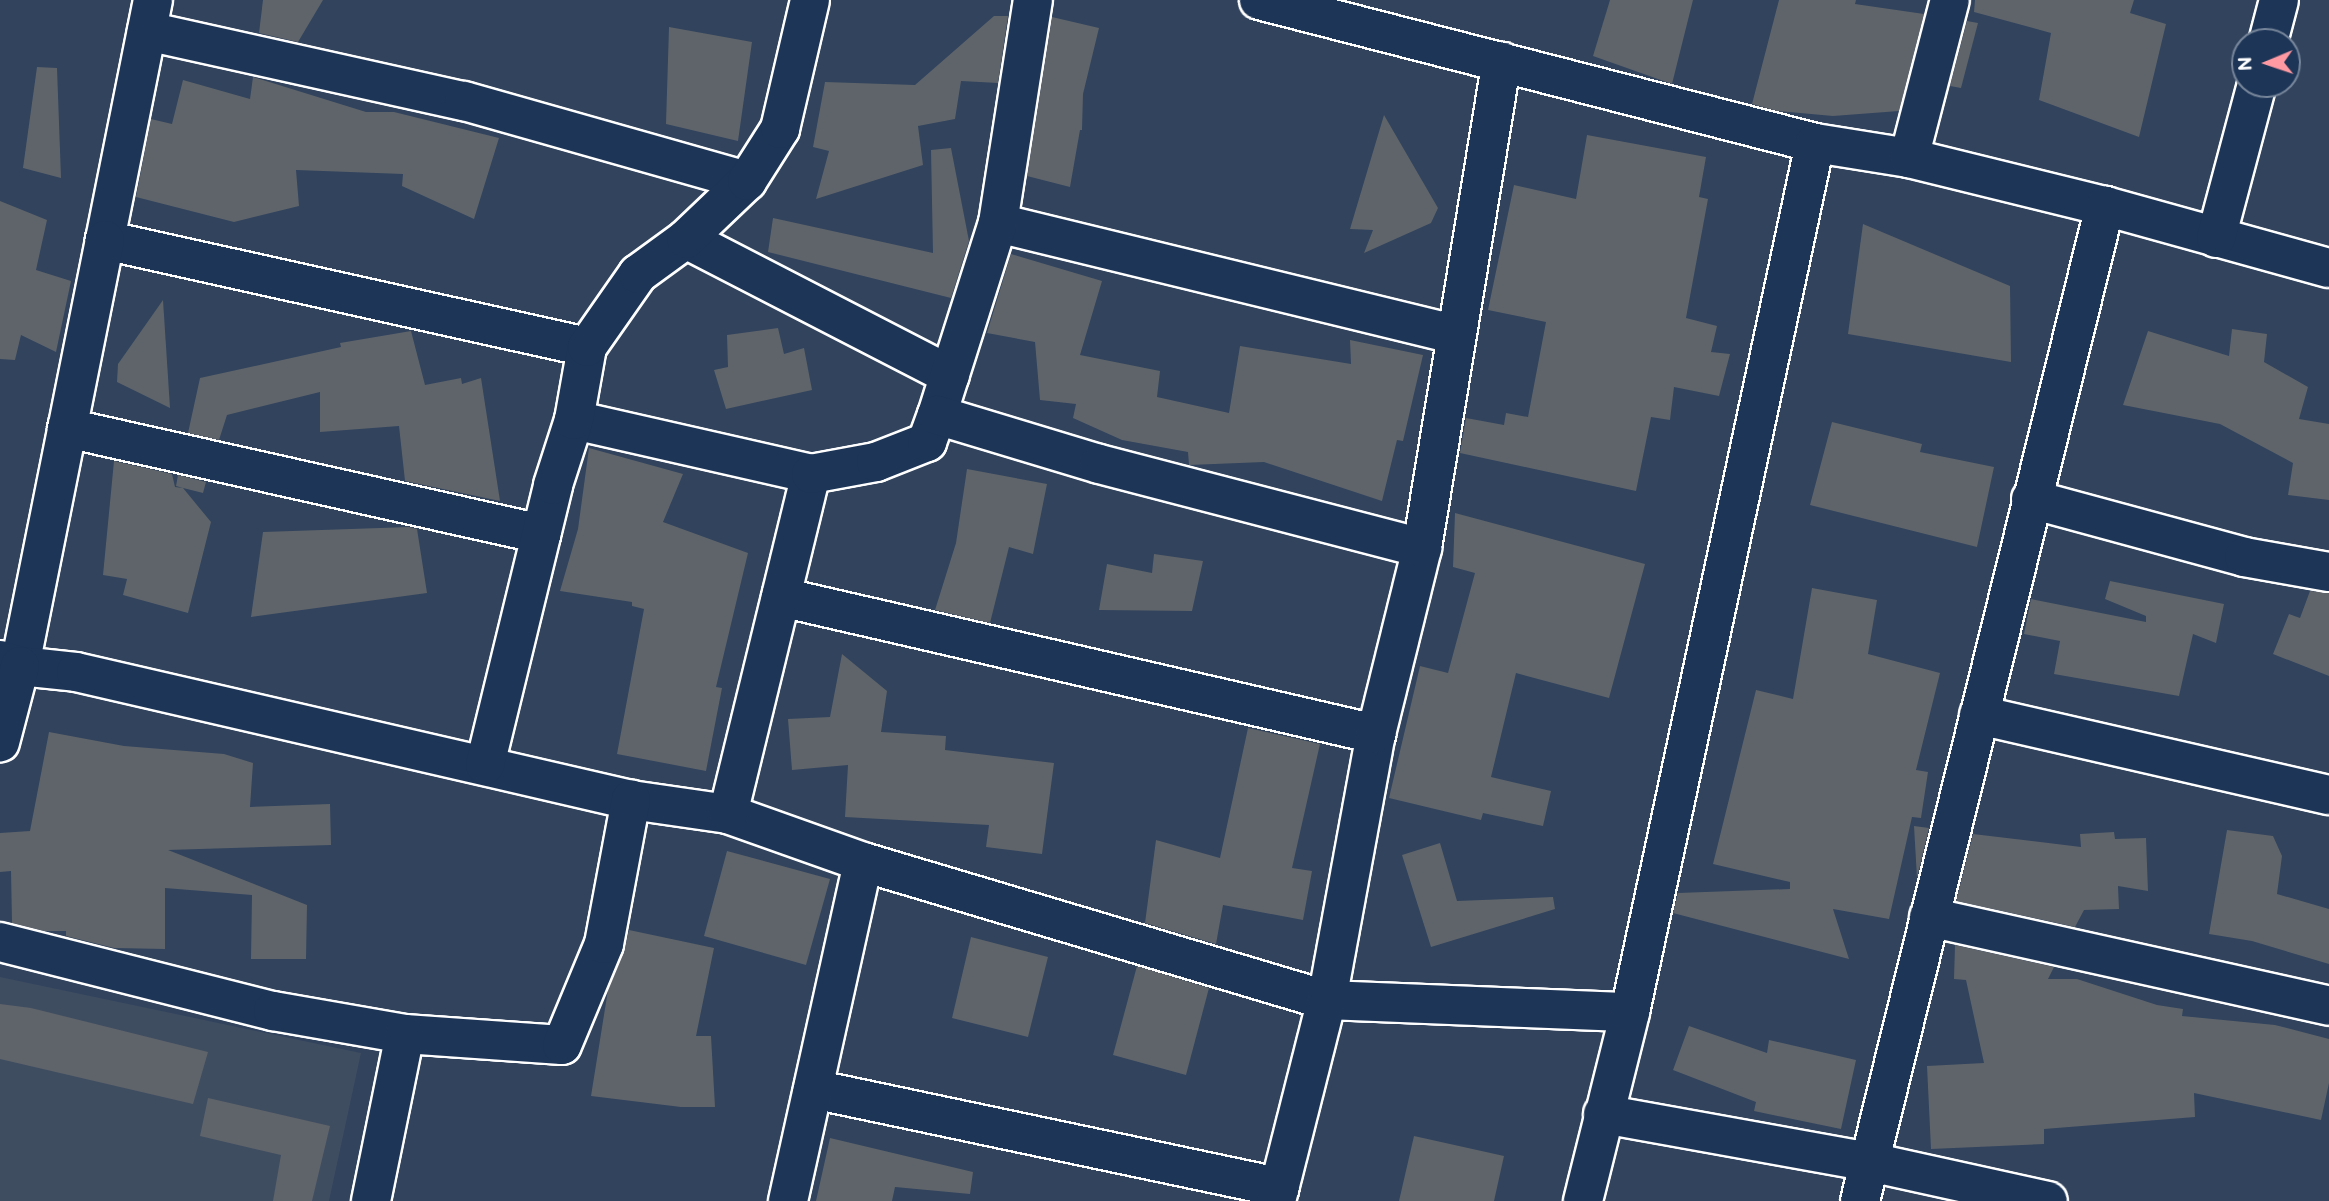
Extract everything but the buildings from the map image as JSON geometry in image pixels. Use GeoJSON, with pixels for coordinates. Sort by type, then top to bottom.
{"type":"FeatureCollection","features":[{"type":"Feature","properties":{"kind":"street"},"geometry":{"type":"LineString","coordinates":[[485,765],[541,534],[574,420],[587,347],[638,274],[685,239],[747,181],[780,129],[810,0]]}},
{"type":"Feature","properties":{"kind":"street"},"geometry":{"type":"LineString","coordinates":[[574,420],[811,474],[876,462],[927,442],[998,223],[1033,0]]}},
{"type":"Feature","properties":{"kind":"street"},"geometry":{"type":"LineString","coordinates":[[1259,0],[1363,13],[1503,62],[1815,143],[1909,158],[2105,206],[2329,268]]}},
{"type":"Feature","properties":{"kind":"street"},"geometry":{"type":"LineString","coordinates":[[1909,158],[1950,0]]}},
{"type":"Feature","properties":{"kind":"street"},"geometry":{"type":"LineString","coordinates":[[2271,28],[2278,0]]}},
{"type":"Feature","properties":{"kind":"street"},"geometry":{"type":"LineString","coordinates":[[0,742],[10,663],[35,606],[67,428],[150,16],[747,181]]}},
{"type":"Feature","properties":{"kind":"street"},"geometry":{"type":"LineString","coordinates":[[813,1089],[1278,1194],[1327,1000],[1376,734],[1422,548],[1503,62]]}},
{"type":"Feature","properties":{"kind":"street"},"geometry":{"type":"LineString","coordinates":[[2216,238],[2252,98]]}},
{"type":"Feature","properties":{"kind":"street"},"geometry":{"type":"LineString","coordinates":[[1583,1201],[1630,1012],[1815,143]]}},
{"type":"Feature","properties":{"kind":"street"},"geometry":{"type":"LineString","coordinates":[[1860,1201],[2105,206]]}},
{"type":"Feature","properties":{"kind":"street"},"geometry":{"type":"LineString","coordinates":[[998,223],[1457,335]]}},
{"type":"Feature","properties":{"kind":"street"},"geometry":{"type":"LineString","coordinates":[[685,239],[950,375]]}},
{"type":"Feature","properties":{"kind":"street"},"geometry":{"type":"LineString","coordinates":[[105,240],[587,347]]}},
{"type":"Feature","properties":{"kind":"street"},"geometry":{"type":"LineString","coordinates":[[937,415],[1098,464],[1422,548]]}},
{"type":"Feature","properties":{"kind":"street"},"geometry":{"type":"LineString","coordinates":[[67,428],[541,534]]}},
{"type":"Feature","properties":{"kind":"street"},"geometry":{"type":"LineString","coordinates":[[728,814],[811,474]]}},
{"type":"Feature","properties":{"kind":"street"},"geometry":{"type":"LineString","coordinates":[[2031,499],[2244,557],[2329,572]]}},
{"type":"Feature","properties":{"kind":"street"},"geometry":{"type":"LineString","coordinates":[[781,597],[1376,734]]}},
{"type":"Feature","properties":{"kind":"street"},"geometry":{"type":"LineString","coordinates":[[10,663],[76,672],[631,800],[728,814],[863,862],[1327,1000],[1630,1012]]}},
{"type":"Feature","properties":{"kind":"street"},"geometry":{"type":"LineString","coordinates":[[1979,715],[2329,795]]}},
{"type":"Feature","properties":{"kind":"street"},"geometry":{"type":"LineString","coordinates":[[0,942],[273,1012],[405,1034],[562,1045],[604,944],[631,800]]}},
{"type":"Feature","properties":{"kind":"street"},"geometry":{"type":"LineString","coordinates":[[788,1201],[863,862]]}},
{"type":"Feature","properties":{"kind":"street"},"geometry":{"type":"LineString","coordinates":[[1929,918],[2329,1006]]}},
{"type":"Feature","properties":{"kind":"street"},"geometry":{"type":"LineString","coordinates":[[371,1201],[405,1034]]}},
{"type":"Feature","properties":{"kind":"street"},"geometry":{"type":"LineString","coordinates":[[1604,1114],[1870,1162],[2048,1201]]}},
{"type":"Feature","properties":{"kind":"shaded area"},"geometry":{"type":"Polygon","coordinates":[[[0,977],[361,1053],[329,1201],[0,1201],[0,977]]]}}]}
